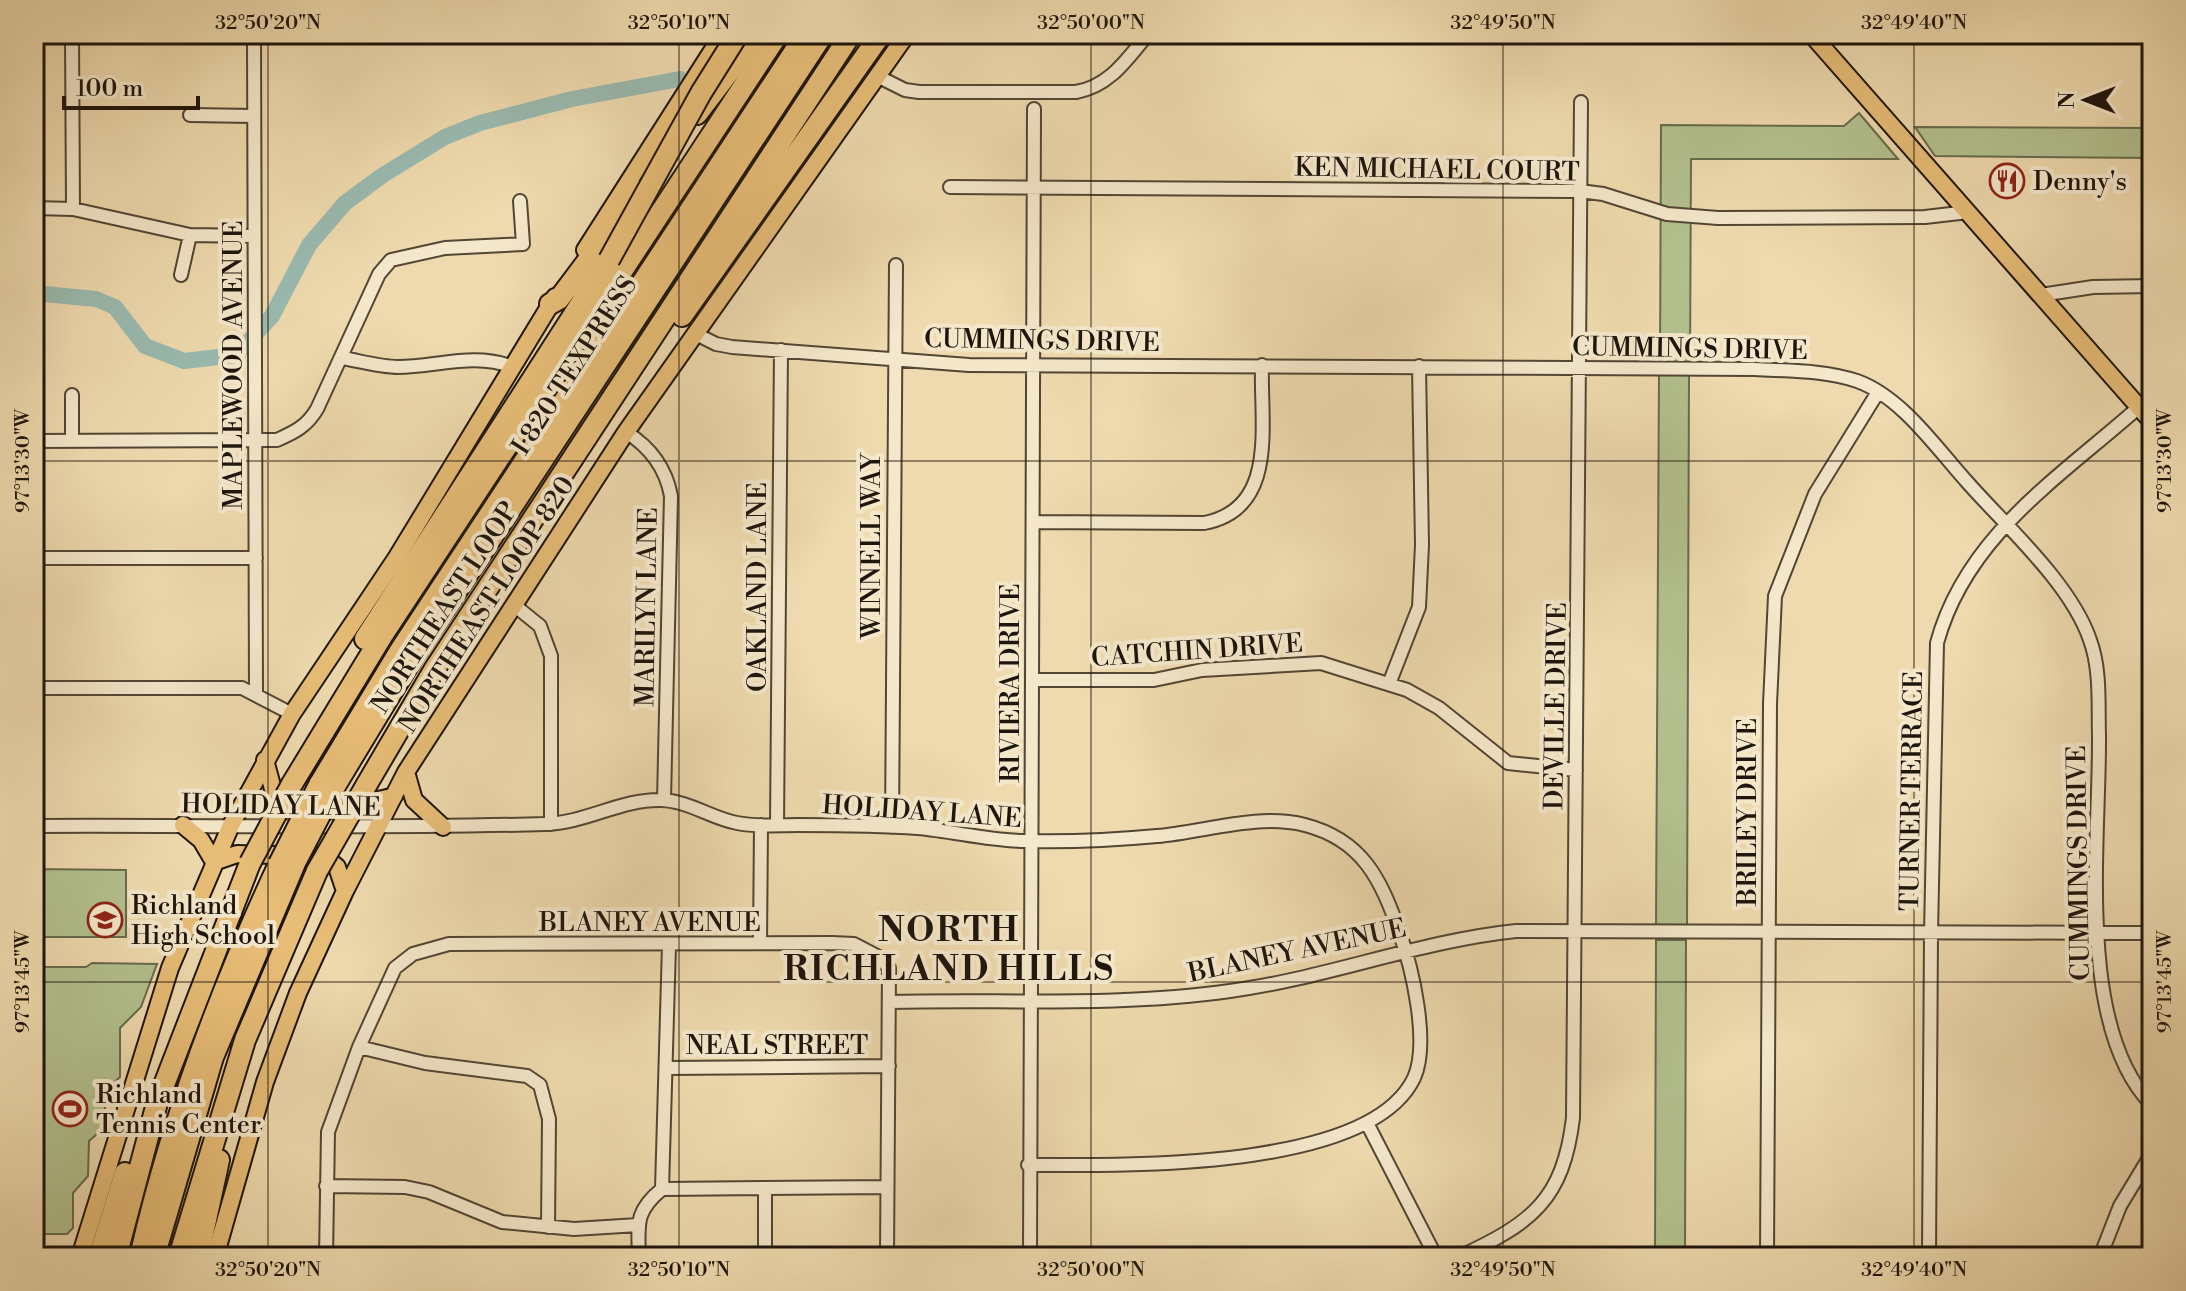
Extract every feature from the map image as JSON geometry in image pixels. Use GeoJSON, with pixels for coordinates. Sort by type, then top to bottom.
{"type":"FeatureCollection","features":[{"type":"Feature","properties":{"kind":"highway"},"geometry":{"type":"LineString","coordinates":[[292,784],[292,772],[371,628],[609,260],[701,93],[738,34]]}},
{"type":"Feature","properties":{"kind":"highway"},"geometry":{"type":"LineString","coordinates":[[550,304],[559,299],[758,34]]}},
{"type":"Feature","properties":{"kind":"highway","name":"NORTHEAST LOOP"},"geometry":{"type":"LineString","coordinates":[[116,1257],[157,1103],[250,863],[292,784],[382,636],[778,34]]}},
{"type":"Feature","properties":{"kind":"highway","name":"I 820 TEXPRESS"},"geometry":{"type":"LineString","coordinates":[[140,1257],[170,1141],[228,978],[401,649],[806,34]]}},
{"type":"Feature","properties":{"kind":"highway","name":"I 820 TEXPRESS"},"geometry":{"type":"LineString","coordinates":[[327,785],[823,34]]}},
{"type":"Feature","properties":{"kind":"highway","name":"NORTHEAST LOOP"},"geometry":{"type":"LineString","coordinates":[[179,1257],[245,1040],[317,871],[434,670],[851,34]]}},
{"type":"Feature","properties":{"kind":"highway"},"geometry":{"type":"LineString","coordinates":[[633,367],[657,352],[881,34]]}},
{"type":"Feature","properties":{"kind":"highway","name":"I 820 TEXPRESS"},"geometry":{"type":"LineString","coordinates":[[154,1257],[213,1057],[287,864]]}},
{"type":"Feature","properties":{"kind":"highway"},"geometry":{"type":"LineString","coordinates":[[198,1257],[223,1144],[247,1070],[245,1040]]}},
{"type":"Feature","properties":{"kind":"highway"},"geometry":{"type":"LineString","coordinates":[[99,1257],[138,1134],[157,1103]]}},
{"type":"Feature","properties":{"kind":"main road"},"geometry":{"type":"LineString","coordinates":[[80,1257],[170,968],[214,862],[265,760],[292,714],[397,557],[550,304],[722,34]]}},
{"type":"Feature","properties":{"kind":"main road","name":"NORTHEAST LOOP 820"},"geometry":{"type":"LineString","coordinates":[[215,1257],[265,1082],[298,993],[345,891],[406,772],[626,432],[907,34]]}},
{"type":"Feature","properties":{"kind":"main road"},"geometry":{"type":"LineString","coordinates":[[1811,34],[2152,422]]}},
{"type":"Feature","properties":{"kind":"main road"},"geometry":{"type":"LineString","coordinates":[[265,760],[274,793],[286,802],[375,802],[394,796]]}},
{"type":"Feature","properties":{"kind":"main road"},"geometry":{"type":"LineString","coordinates":[[406,772],[414,800],[443,827]]}},
{"type":"Feature","properties":{"kind":"main road"},"geometry":{"type":"LineString","coordinates":[[183,825],[201,840],[214,862]]}},
{"type":"Feature","properties":{"kind":"main road"},"geometry":{"type":"LineString","coordinates":[[214,862],[237,854],[324,856],[337,867],[345,891]]}},
{"type":"Feature","properties":{"kind":"street"},"geometry":{"type":"LineString","coordinates":[[72,34],[73,209]]}},
{"type":"Feature","properties":{"kind":"street","name":"MAPLEWOOD AVENUE"},"geometry":{"type":"LineString","coordinates":[[254,34],[256,695]]}},
{"type":"Feature","properties":{"kind":"street"},"geometry":{"type":"LineString","coordinates":[[879,77],[905,90],[919,92],[1076,92],[1105,82],[1148,34]]}},
{"type":"Feature","properties":{"kind":"street","name":"DEVILLE DRIVE"},"geometry":{"type":"LineString","coordinates":[[1459,1257],[1487,1244],[1539,1208],[1550,1195],[1565,1166],[1573,1118],[1581,102]]}},
{"type":"Feature","properties":{"kind":"street","name":"RIVIERA DRIVE"},"geometry":{"type":"LineString","coordinates":[[1030,1257],[1034,109]]}},
{"type":"Feature","properties":{"kind":"street"},"geometry":{"type":"LineString","coordinates":[[190,115],[254,116]]}},
{"type":"Feature","properties":{"kind":"street","name":"KEN MICHAEL COURT"},"geometry":{"type":"LineString","coordinates":[[950,187],[1580,191],[1603,194],[1667,214],[1707,217],[1925,217],[1968,212]]}},
{"type":"Feature","properties":{"kind":"street"},"geometry":{"type":"LineString","coordinates":[[34,441],[277,440],[309,423],[379,274],[391,260],[445,248],[523,244],[520,201]]}},
{"type":"Feature","properties":{"kind":"street"},"geometry":{"type":"LineString","coordinates":[[34,208],[73,209],[190,235],[254,236]]}},
{"type":"Feature","properties":{"kind":"street"},"geometry":{"type":"LineString","coordinates":[[181,275],[190,235]]}},
{"type":"Feature","properties":{"kind":"street","name":"WINNELL WAY"},"geometry":{"type":"LineString","coordinates":[[892,827],[896,265]]}},
{"type":"Feature","properties":{"kind":"street"},"geometry":{"type":"LineString","coordinates":[[2041,295],[2093,287],[2152,286]]}},
{"type":"Feature","properties":{"kind":"street","name":"CUMMINGS DRIVE"},"geometry":{"type":"LineString","coordinates":[[694,333],[716,344],[937,363],[1803,371],[1836,375],[1878,392],[1924,435],[2006,526],[2074,607],[2091,640],[2096,665],[2101,988],[2109,1027],[2121,1062],[2152,1105]]}},
{"type":"Feature","properties":{"kind":"street","name":"OAKLAND LANE"},"geometry":{"type":"LineString","coordinates":[[777,825],[781,350]]}},
{"type":"Feature","properties":{"kind":"street"},"geometry":{"type":"LineString","coordinates":[[342,358],[399,367],[461,361],[500,362],[512,367]]}},
{"type":"Feature","properties":{"kind":"street"},"geometry":{"type":"LineString","coordinates":[[1034,522],[1204,523],[1227,517],[1242,507],[1258,479],[1262,365]]}},
{"type":"Feature","properties":{"kind":"street"},"geometry":{"type":"LineString","coordinates":[[1389,684],[1419,607],[1419,366]]}},
{"type":"Feature","properties":{"kind":"street","name":"BRILEY DRIVE"},"geometry":{"type":"LineString","coordinates":[[1767,1257],[1770,704],[1775,596],[1815,494],[1878,392]]}},
{"type":"Feature","properties":{"kind":"street"},"geometry":{"type":"LineString","coordinates":[[72,395],[72,441]]}},
{"type":"Feature","properties":{"kind":"street","name":"TURNER TERRACE"},"geometry":{"type":"LineString","coordinates":[[1929,1257],[1937,643],[1958,586],[1978,555],[2006,526],[2139,407]]}},
{"type":"Feature","properties":{"kind":"street","name":"MARILYN LANE"},"geometry":{"type":"LineString","coordinates":[[626,432],[649,451],[665,473],[671,496],[664,800]]}},
{"type":"Feature","properties":{"kind":"street"},"geometry":{"type":"LineString","coordinates":[[34,558],[256,558]]}},
{"type":"Feature","properties":{"kind":"street"},"geometry":{"type":"LineString","coordinates":[[514,605],[540,626],[551,656],[551,824]]}},
{"type":"Feature","properties":{"kind":"street","name":"CATCHIN DRIVE"},"geometry":{"type":"LineString","coordinates":[[1032,680],[1154,680],[1202,670],[1321,663],[1407,690],[1439,708],[1508,763],[1576,770]]}},
{"type":"Feature","properties":{"kind":"street"},"geometry":{"type":"LineString","coordinates":[[34,688],[242,688],[292,714]]}},
{"type":"Feature","properties":{"kind":"street","name":"HOLIDAY LANE"},"geometry":{"type":"LineString","coordinates":[[34,826],[377,828],[551,824],[599,815],[634,802],[664,800],[695,807],[732,822],[892,827],[1031,842],[1156,836],[1271,820],[1301,824],[1338,837],[1367,864],[1381,882],[1406,951],[1419,1023],[1420,1058],[1405,1093],[1368,1125]]}},
{"type":"Feature","properties":{"kind":"street"},"geometry":{"type":"LineString","coordinates":[[760,943],[761,825]]}},
{"type":"Feature","properties":{"kind":"street","name":"BLANEY AVENUE"},"geometry":{"type":"LineString","coordinates":[[359,1047],[395,968],[413,954],[443,945],[854,944],[879,957],[889,968],[889,1002],[1150,1000],[1234,991],[1487,934],[2152,933]]}},
{"type":"Feature","properties":{"kind":"street"},"geometry":{"type":"LineString","coordinates":[[662,1189],[669,945]]}},
{"type":"Feature","properties":{"kind":"street"},"geometry":{"type":"LineString","coordinates":[[887,1257],[889,1002]]}},
{"type":"Feature","properties":{"kind":"street"},"geometry":{"type":"LineString","coordinates":[[326,1257],[328,1132],[359,1047],[425,1063],[527,1076],[540,1085],[549,1119],[548,1227]]}},
{"type":"Feature","properties":{"kind":"street","name":"NEAL STREET"},"geometry":{"type":"LineString","coordinates":[[667,1068],[889,1066]]}},
{"type":"Feature","properties":{"kind":"street"},"geometry":{"type":"LineString","coordinates":[[1028,1165],[1195,1162],[1334,1137],[1368,1125],[1436,1257]]}},
{"type":"Feature","properties":{"kind":"street"},"geometry":{"type":"LineString","coordinates":[[2100,1257],[2120,1206],[2152,1153]]}},
{"type":"Feature","properties":{"kind":"street"},"geometry":{"type":"LineString","coordinates":[[326,1186],[405,1187],[429,1192],[490,1219],[548,1227],[638,1225]]}},
{"type":"Feature","properties":{"kind":"street"},"geometry":{"type":"LineString","coordinates":[[639,1257],[638,1225],[646,1203],[662,1189],[887,1187]]}},
{"type":"Feature","properties":{"kind":"street"},"geometry":{"type":"LineString","coordinates":[[765,1189],[765,1257]]}},
{"type":"Feature","properties":{"kind":"green space"},"geometry":{"type":"Polygon","coordinates":[[[1859,113],[1898,159],[1691,159],[1690,363],[1660,363],[1661,125],[1844,126],[1859,113]]]}},
{"type":"Feature","properties":{"kind":"green space"},"geometry":{"type":"Polygon","coordinates":[[[1915,127],[2152,128],[2152,158],[1935,156],[1915,127]]]}},
{"type":"Feature","properties":{"kind":"green space"},"geometry":{"type":"Polygon","coordinates":[[[1659,375],[1689,375],[1687,925],[1656,925],[1659,375]]]}},
{"type":"Feature","properties":{"kind":"green space"},"geometry":{"type":"Polygon","coordinates":[[[34,869],[126,870],[126,937],[34,937],[34,869]]]}},
{"type":"Feature","properties":{"kind":"green space"},"geometry":{"type":"Polygon","coordinates":[[[1656,940],[1686,940],[1685,1257],[1655,1257],[1656,940]]]}},
{"type":"Feature","properties":{"kind":"green space","name":"Richland Tennis Center"},"geometry":{"type":"Polygon","coordinates":[[[92,963],[157,964],[141,1007],[120,1028],[120,1077],[105,1091],[105,1127],[89,1141],[88,1176],[73,1193],[73,1228],[67,1234],[34,1234],[34,967],[86,967],[92,963]]]}},
{"type":"Feature","properties":{"kind":"waterway"},"geometry":{"type":"LineString","coordinates":[[34,293],[96,299],[115,307],[145,346],[184,361],[236,355],[272,316],[309,245],[345,203],[383,175],[445,137],[480,123],[572,99],[680,79]]}},
{"type":"Feature","properties":{"kind":"place","name":"Denny's"},"geometry":{"type":"Point","coordinates":[2007,181]}},
{"type":"Feature","properties":{"kind":"place","name":"Richland High School"},"geometry":{"type":"Point","coordinates":[105,920]}},
{"type":"Feature","properties":{"kind":"place","name":"Richland Tennis Center"},"geometry":{"type":"Point","coordinates":[70,1109]}},
{"type":"Feature","properties":{"kind":"district","name":"NORTH RICHLAND HILLS"},"geometry":{"type":"Point","coordinates":[949,948]}}]}
